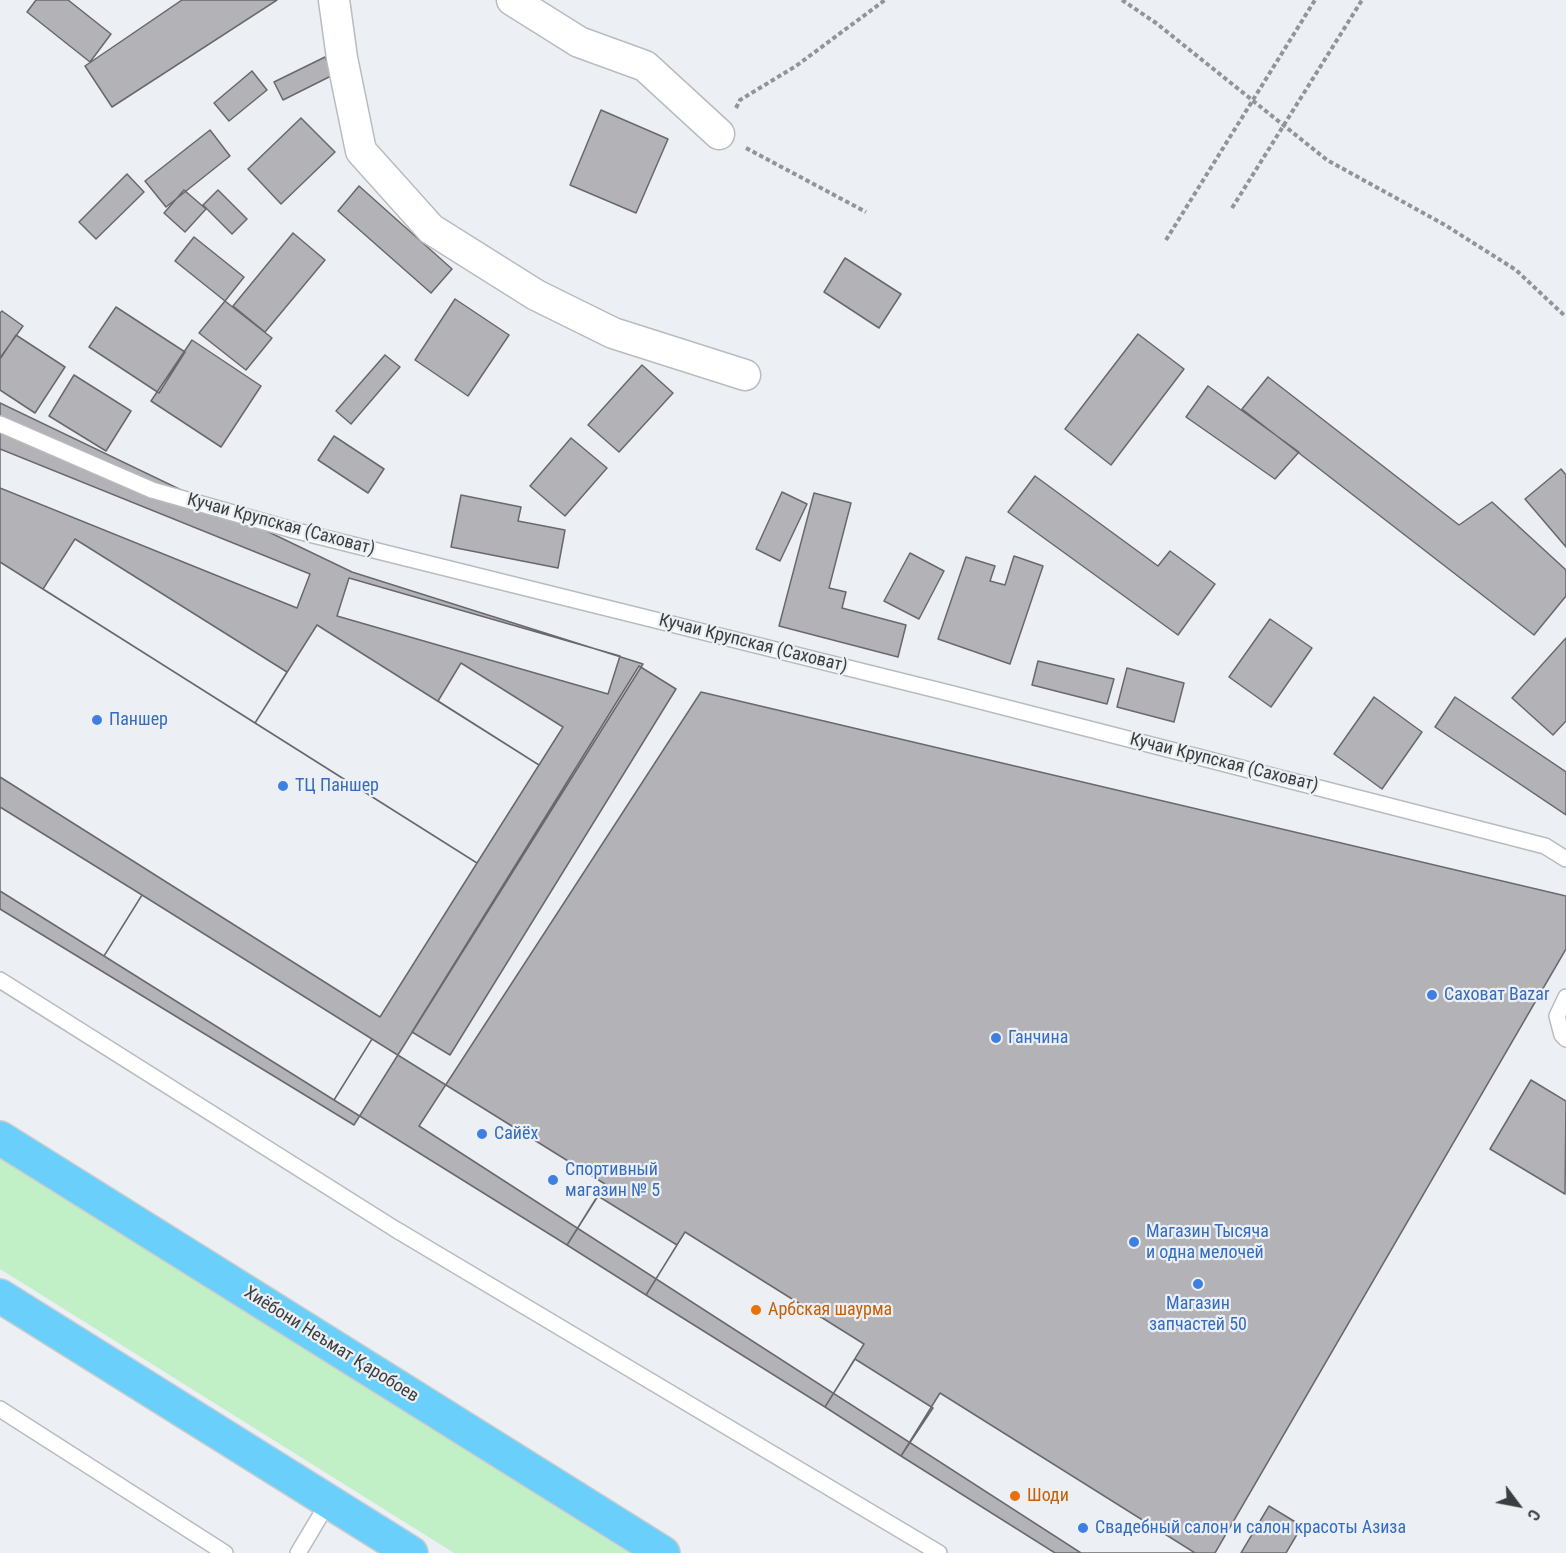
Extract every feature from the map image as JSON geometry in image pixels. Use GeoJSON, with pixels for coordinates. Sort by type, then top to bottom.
{"type":"FeatureCollection","features":[{"type":"Feature","properties":{"kind":"highway","name":"Хиёбони Неъмат Қаробоев"},"geometry":{"type":"LineString","coordinates":[[0,1138],[663,1553]]}},
{"type":"Feature","properties":{"kind":"highway"},"geometry":{"type":"LineString","coordinates":[[0,1296],[411,1553]]}},
{"type":"Feature","properties":{"kind":"street"},"geometry":{"type":"LineString","coordinates":[[334,0],[342,58],[361,151],[431,229],[536,295],[613,333],[745,375]]}},
{"type":"Feature","properties":{"kind":"street"},"geometry":{"type":"LineString","coordinates":[[512,0],[579,42],[645,66],[719,134]]}},
{"type":"Feature","properties":{"kind":"lane","name":"Кучаи Крупская (Саховат)"},"geometry":{"type":"LineString","coordinates":[[0,424],[152,490],[294,530],[949,693],[1545,846],[1566,859]]}},
{"type":"Feature","properties":{"kind":"lane"},"geometry":{"type":"LineString","coordinates":[[0,980],[395,1229],[939,1553]]}},
{"type":"Feature","properties":{"kind":"lane"},"geometry":{"type":"LineString","coordinates":[[1566,997],[1557,1016],[1562,1035],[1566,1039]]}},
{"type":"Feature","properties":{"kind":"lane"},"geometry":{"type":"LineString","coordinates":[[0,1409],[225,1553]]}},
{"type":"Feature","properties":{"kind":"lane"},"geometry":{"type":"LineString","coordinates":[[298,1553],[329,1501]]}},
{"type":"Feature","properties":{"kind":"path"},"geometry":{"type":"LineString","coordinates":[[866,212],[719,134],[740,100],[796,66],[885,0]]}},
{"type":"Feature","properties":{"kind":"path"},"geometry":{"type":"LineString","coordinates":[[1122,0],[1156,23],[1327,160],[1445,225],[1516,270],[1566,317]]}},
{"type":"Feature","properties":{"kind":"path"},"geometry":{"type":"LineString","coordinates":[[1166,240],[1315,0]]}},
{"type":"Feature","properties":{"kind":"path"},"geometry":{"type":"LineString","coordinates":[[1232,208],[1362,0]]}},
{"type":"Feature","properties":{"kind":"green space"},"geometry":{"type":"Polygon","coordinates":[[[0,1156],[629,1553],[454,1553],[0,1269],[0,1156]]]}},
{"type":"Feature","properties":{"kind":"building"},"geometry":{"type":"Polygon","coordinates":[[[36,0],[68,0],[111,34],[90,62],[27,12],[36,0]]]}},
{"type":"Feature","properties":{"kind":"building"},"geometry":{"type":"Polygon","coordinates":[[[182,0],[277,0],[112,107],[85,66],[182,0]]]}},
{"type":"Feature","properties":{"kind":"building"},"geometry":{"type":"Polygon","coordinates":[[[325,57],[333,75],[283,100],[274,82],[325,57]]]}},
{"type":"Feature","properties":{"kind":"building"},"geometry":{"type":"Polygon","coordinates":[[[252,71],[267,90],[229,121],[214,103],[252,71]]]}},
{"type":"Feature","properties":{"kind":"building"},"geometry":{"type":"Polygon","coordinates":[[[601,110],[668,139],[636,213],[570,185],[601,110]]]}},
{"type":"Feature","properties":{"kind":"building"},"geometry":{"type":"Polygon","coordinates":[[[301,118],[335,152],[281,204],[248,169],[301,118]]]}},
{"type":"Feature","properties":{"kind":"building"},"geometry":{"type":"Polygon","coordinates":[[[210,130],[230,156],[166,207],[145,181],[210,130]]]}},
{"type":"Feature","properties":{"kind":"building"},"geometry":{"type":"Polygon","coordinates":[[[127,174],[144,192],[96,239],[79,222],[127,174]]]}},
{"type":"Feature","properties":{"kind":"building"},"geometry":{"type":"Polygon","coordinates":[[[359,186],[452,269],[431,293],[338,211],[359,186]]]}},
{"type":"Feature","properties":{"kind":"building"},"geometry":{"type":"Polygon","coordinates":[[[184,190],[206,209],[185,232],[164,213],[184,190]]]}},
{"type":"Feature","properties":{"kind":"building"},"geometry":{"type":"Polygon","coordinates":[[[218,190],[247,219],[232,234],[203,205],[218,190]]]}},
{"type":"Feature","properties":{"kind":"building"},"geometry":{"type":"Polygon","coordinates":[[[293,233],[325,260],[265,332],[233,306],[293,233]]]}},
{"type":"Feature","properties":{"kind":"building"},"geometry":{"type":"Polygon","coordinates":[[[194,237],[244,277],[225,301],[175,261],[194,237]]]}},
{"type":"Feature","properties":{"kind":"building"},"geometry":{"type":"Polygon","coordinates":[[[845,258],[901,294],[879,328],[824,292],[845,258]]]}},
{"type":"Feature","properties":{"kind":"building"},"geometry":{"type":"Polygon","coordinates":[[[455,299],[509,335],[468,396],[415,360],[455,299]]]}},
{"type":"Feature","properties":{"kind":"building"},"geometry":{"type":"Polygon","coordinates":[[[225,301],[272,338],[246,370],[199,333],[225,301]]]}},
{"type":"Feature","properties":{"kind":"building"},"geometry":{"type":"Polygon","coordinates":[[[116,307],[185,352],[159,393],[89,347],[116,307]]]}},
{"type":"Feature","properties":{"kind":"building"},"geometry":{"type":"Polygon","coordinates":[[[2,311],[23,326],[0,358],[0,313],[2,311]]]}},
{"type":"Feature","properties":{"kind":"building"},"geometry":{"type":"Polygon","coordinates":[[[1138,334],[1184,369],[1111,465],[1065,429],[1138,334]]]}},
{"type":"Feature","properties":{"kind":"building"},"geometry":{"type":"Polygon","coordinates":[[[16,335],[65,367],[35,413],[0,390],[0,359],[16,335]]]}},
{"type":"Feature","properties":{"kind":"building"},"geometry":{"type":"Polygon","coordinates":[[[192,340],[261,386],[221,447],[151,401],[192,340]]]}},
{"type":"Feature","properties":{"kind":"building"},"geometry":{"type":"Polygon","coordinates":[[[385,355],[400,367],[351,424],[336,411],[385,355]]]}},
{"type":"Feature","properties":{"kind":"building"},"geometry":{"type":"Polygon","coordinates":[[[642,365],[673,393],[619,452],[588,425],[642,365]]]}},
{"type":"Feature","properties":{"kind":"building"},"geometry":{"type":"Polygon","coordinates":[[[74,375],[131,411],[106,451],[49,416],[74,375]]]}},
{"type":"Feature","properties":{"kind":"building"},"geometry":{"type":"Polygon","coordinates":[[[1268,377],[1459,525],[1492,502],[1566,570],[1566,596],[1534,635],[1242,409],[1268,377]]]}},
{"type":"Feature","properties":{"kind":"building"},"geometry":{"type":"Polygon","coordinates":[[[1208,386],[1299,452],[1275,479],[1186,417],[1208,386]]]}},
{"type":"Feature","properties":{"kind":"building","name":"ТЦ Паншер"},"geometry":{"type":"Polygon","coordinates":[[[0,403],[352,572],[643,664],[354,1125],[0,909],[0,403]]]}},
{"type":"Feature","properties":{"kind":"building"},"geometry":{"type":"Polygon","coordinates":[[[334,436],[384,469],[368,493],[318,460],[334,436]]]}},
{"type":"Feature","properties":{"kind":"building"},"geometry":{"type":"Polygon","coordinates":[[[571,438],[607,468],[565,516],[530,486],[571,438]]]}},
{"type":"Feature","properties":{"kind":"building"},"geometry":{"type":"Polygon","coordinates":[[[0,449],[310,574],[297,608],[0,488],[0,449]]]}},
{"type":"Feature","properties":{"kind":"building"},"geometry":{"type":"Polygon","coordinates":[[[1561,469],[1566,475],[1566,547],[1525,499],[1561,469]]]}},
{"type":"Feature","properties":{"kind":"building"},"geometry":{"type":"Polygon","coordinates":[[[1035,476],[1158,566],[1170,551],[1215,584],[1178,635],[1008,512],[1035,476]]]}},
{"type":"Feature","properties":{"kind":"building"},"geometry":{"type":"Polygon","coordinates":[[[782,492],[807,504],[780,561],[756,549],[782,492]]]}},
{"type":"Feature","properties":{"kind":"building"},"geometry":{"type":"Polygon","coordinates":[[[814,493],[851,503],[829,588],[846,592],[842,608],[906,625],[898,657],[779,626],[814,493]]]}},
{"type":"Feature","properties":{"kind":"building"},"geometry":{"type":"Polygon","coordinates":[[[461,495],[521,507],[518,521],[565,530],[558,568],[451,547],[461,495]]]}},
{"type":"Feature","properties":{"kind":"building"},"geometry":{"type":"Polygon","coordinates":[[[75,539],[287,672],[255,723],[43,589],[75,539]]]}},
{"type":"Feature","properties":{"kind":"building"},"geometry":{"type":"Polygon","coordinates":[[[910,553],[944,571],[919,619],[884,601],[910,553]]]}},
{"type":"Feature","properties":{"kind":"building"},"geometry":{"type":"Polygon","coordinates":[[[1014,556],[1043,566],[1010,664],[938,639],[966,557],[995,566],[990,581],[1005,585],[1014,556]]]}},
{"type":"Feature","properties":{"kind":"building"},"geometry":{"type":"Polygon","coordinates":[[[0,562],[477,863],[380,1017],[0,777],[0,562]]]}},
{"type":"Feature","properties":{"kind":"building"},"geometry":{"type":"Polygon","coordinates":[[[349,578],[620,656],[608,694],[337,616],[349,578]]]}},
{"type":"Feature","properties":{"kind":"building"},"geometry":{"type":"Polygon","coordinates":[[[1270,619],[1312,648],[1271,707],[1229,677],[1270,619]]]}},
{"type":"Feature","properties":{"kind":"building"},"geometry":{"type":"Polygon","coordinates":[[[317,625],[539,765],[477,863],[255,723],[317,625]]]}},
{"type":"Feature","properties":{"kind":"building"},"geometry":{"type":"Polygon","coordinates":[[[1566,638],[1566,721],[1553,735],[1512,698],[1566,638]]]}},
{"type":"Feature","properties":{"kind":"building"},"geometry":{"type":"Polygon","coordinates":[[[1038,661],[1114,679],[1107,704],[1032,685],[1038,661]]]}},
{"type":"Feature","properties":{"kind":"building"},"geometry":{"type":"Polygon","coordinates":[[[461,663],[563,727],[539,765],[438,701],[461,663]]]}},
{"type":"Feature","properties":{"kind":"building"},"geometry":{"type":"Polygon","coordinates":[[[639,666],[676,689],[450,1055],[412,1032],[639,666]]]}},
{"type":"Feature","properties":{"kind":"building"},"geometry":{"type":"Polygon","coordinates":[[[1127,668],[1184,683],[1174,722],[1117,707],[1127,668]]]}},
{"type":"Feature","properties":{"kind":"building","name":"Ганчина"},"geometry":{"type":"Polygon","coordinates":[[[701,692],[1566,896],[1566,949],[1215,1553],[1081,1553],[419,1126],[701,692]]]}},
{"type":"Feature","properties":{"kind":"building"},"geometry":{"type":"Polygon","coordinates":[[[1374,697],[1422,732],[1382,789],[1334,754],[1374,697]]]}},
{"type":"Feature","properties":{"kind":"building"},"geometry":{"type":"Polygon","coordinates":[[[1455,697],[1566,772],[1566,815],[1435,727],[1455,697]]]}},
{"type":"Feature","properties":{"kind":"building"},"geometry":{"type":"Polygon","coordinates":[[[0,807],[142,895],[104,956],[0,891],[0,807]]]}},
{"type":"Feature","properties":{"kind":"building"},"geometry":{"type":"Polygon","coordinates":[[[142,895],[372,1039],[334,1100],[104,956],[142,895]]]}},
{"type":"Feature","properties":{"kind":"building"},"geometry":{"type":"Polygon","coordinates":[[[372,1039],[605,1184],[567,1245],[334,1100],[372,1039]]]}},
{"type":"Feature","properties":{"kind":"building"},"geometry":{"type":"Polygon","coordinates":[[[1531,1080],[1566,1101],[1565,1194],[1490,1149],[1531,1080]]]}},
{"type":"Feature","properties":{"kind":"building"},"geometry":{"type":"Polygon","coordinates":[[[598,1196],[677,1245],[646,1295],[567,1245],[598,1196]]]}},
{"type":"Feature","properties":{"kind":"building"},"geometry":{"type":"Polygon","coordinates":[[[685,1232],[864,1344],[825,1407],[646,1295],[685,1232]]]}},
{"type":"Feature","properties":{"kind":"building"},"geometry":{"type":"Polygon","coordinates":[[[855,1359],[933,1408],[901,1456],[825,1407],[855,1359]]]}},
{"type":"Feature","properties":{"kind":"building"},"geometry":{"type":"Polygon","coordinates":[[[940,1393],[1195,1553],[1055,1553],[901,1456],[940,1393]]]}},
{"type":"Feature","properties":{"kind":"building"},"geometry":{"type":"Polygon","coordinates":[[[1269,1506],[1302,1526],[1286,1553],[1241,1553],[1269,1506]]]}},
{"type":"Feature","properties":{"kind":"place","name":"Паншер"},"geometry":{"type":"Point","coordinates":[97,720]}},
{"type":"Feature","properties":{"kind":"place","name":"ТЦ Паншер"},"geometry":{"type":"Point","coordinates":[283,786]}},
{"type":"Feature","properties":{"kind":"place","name":"Саховат Bazar"},"geometry":{"type":"Point","coordinates":[1432,995]}},
{"type":"Feature","properties":{"kind":"place","name":"Ганчина"},"geometry":{"type":"Point","coordinates":[996,1038]}},
{"type":"Feature","properties":{"kind":"place","name":"Сайёх"},"geometry":{"type":"Point","coordinates":[482,1134]}},
{"type":"Feature","properties":{"kind":"place","name":"Спортивный магазин № 5"},"geometry":{"type":"Point","coordinates":[553,1180]}},
{"type":"Feature","properties":{"kind":"place","name":"Магазин Тысяча и одна мелочей"},"geometry":{"type":"Point","coordinates":[1134,1242]}},
{"type":"Feature","properties":{"kind":"place","name":"Магазин запчастей 50"},"geometry":{"type":"Point","coordinates":[1198,1284]}},
{"type":"Feature","properties":{"kind":"place","name":"Арбская шаурма"},"geometry":{"type":"Point","coordinates":[756,1310]}},
{"type":"Feature","properties":{"kind":"place","name":"Шоди"},"geometry":{"type":"Point","coordinates":[1015,1496]}},
{"type":"Feature","properties":{"kind":"place","name":"Свадебный салон и салон красоты Азиза"},"geometry":{"type":"Point","coordinates":[1083,1528]}}]}
